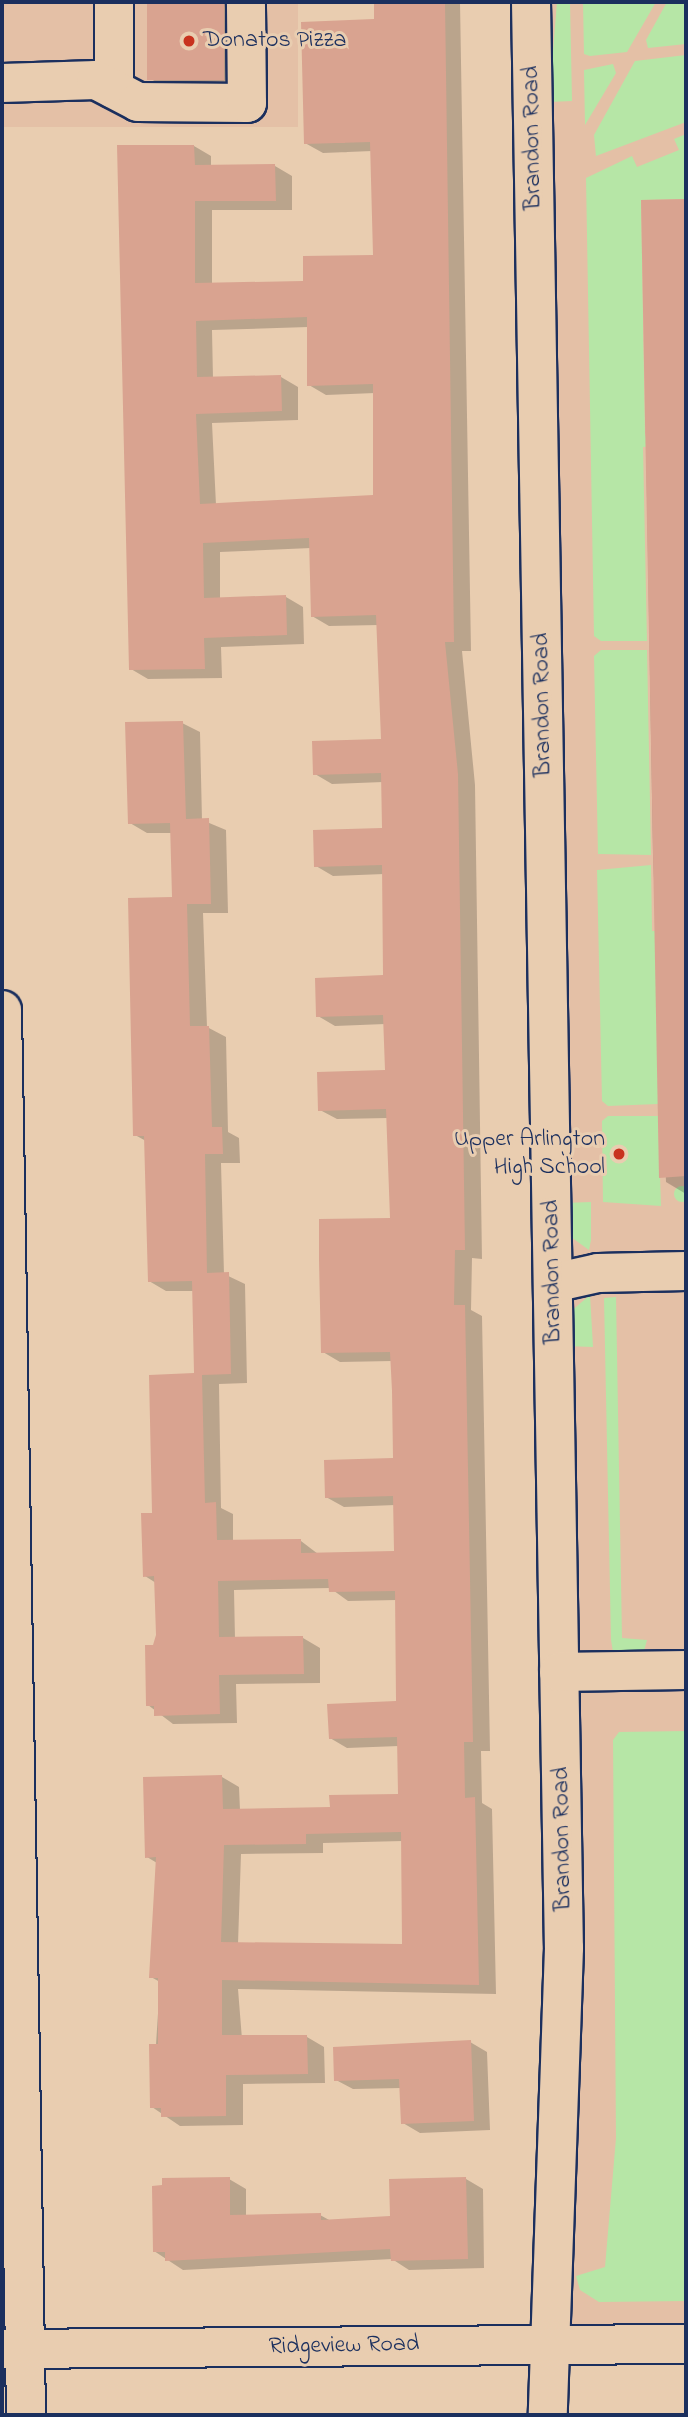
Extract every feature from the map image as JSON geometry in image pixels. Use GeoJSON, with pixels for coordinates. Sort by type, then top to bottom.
{"type":"FeatureCollection","features":[{"type":"Feature","properties":{"kind":"street"},"geometry":{"type":"LineString","coordinates":[[114,2],[126,96]]}},
{"type":"Feature","properties":{"kind":"street"},"geometry":{"type":"LineString","coordinates":[[2,83],[96,80],[126,96],[247,103],[246,2]]}},
{"type":"Feature","properties":{"kind":"street","name":"Brandon Road"},"geometry":{"type":"LineString","coordinates":[[531,2],[564,1948],[547,2344],[548,2415]]}},
{"type":"Feature","properties":{"kind":"street"},"geometry":{"type":"LineString","coordinates":[[2,1010],[13,2349],[26,2415]]}},
{"type":"Feature","properties":{"kind":"street"},"geometry":{"type":"LineString","coordinates":[[553,1283],[598,1273],[686,1270]]}},
{"type":"Feature","properties":{"kind":"street"},"geometry":{"type":"LineString","coordinates":[[559,1672],[686,1670]]}},
{"type":"Feature","properties":{"kind":"street","name":"Ridgeview Road"},"geometry":{"type":"LineString","coordinates":[[13,2349],[686,2344]]}},
{"type":"Feature","properties":{"kind":"shaded area"},"geometry":{"type":"Polygon","coordinates":[[[2,2],[298,2],[298,127],[2,127],[2,2]]]}},
{"type":"Feature","properties":{"kind":"shaded area","name":"Upper Arlington High School"},"geometry":{"type":"Polygon","coordinates":[[[531,2],[686,2],[686,2344],[547,2345],[564,1948],[531,2]]]}},
{"type":"Feature","properties":{"kind":"green space"},"geometry":{"type":"Polygon","coordinates":[[[557,2],[570,2],[572,101],[549,102],[557,2]]]}},
{"type":"Feature","properties":{"kind":"green space"},"geometry":{"type":"Polygon","coordinates":[[[583,2],[656,2],[627,52],[590,56],[584,54],[583,2]]]}},
{"type":"Feature","properties":{"kind":"green space"},"geometry":{"type":"Polygon","coordinates":[[[667,2],[686,2],[686,44],[648,48],[646,40],[667,2]]]}},
{"type":"Feature","properties":{"kind":"green space"},"geometry":{"type":"Polygon","coordinates":[[[686,55],[686,122],[596,156],[594,135],[635,61],[686,55]]]}},
{"type":"Feature","properties":{"kind":"green space"},"geometry":{"type":"Polygon","coordinates":[[[613,64],[616,73],[585,125],[584,70],[613,64]]]}},
{"type":"Feature","properties":{"kind":"green space"},"geometry":{"type":"Polygon","coordinates":[[[686,134],[686,199],[641,200],[645,435],[658,446],[643,447],[647,641],[601,641],[594,636],[586,178],[632,156],[637,167],[679,150],[674,139],[686,134]]]}},
{"type":"Feature","properties":{"kind":"green space"},"geometry":{"type":"Polygon","coordinates":[[[601,650],[647,650],[651,855],[598,854],[594,656],[601,650]]]}},
{"type":"Feature","properties":{"kind":"green space"},"geometry":{"type":"Polygon","coordinates":[[[651,865],[652,931],[667,931],[658,1104],[608,1106],[602,1101],[597,870],[651,865]]]}},
{"type":"Feature","properties":{"kind":"green space"},"geometry":{"type":"Polygon","coordinates":[[[608,1116],[658,1116],[661,1206],[603,1202],[602,1121],[608,1116]]]}},
{"type":"Feature","properties":{"kind":"green space"},"geometry":{"type":"Polygon","coordinates":[[[679,1186],[685,1186],[690,1194],[688,1200],[679,1202],[674,1197],[674,1191],[679,1186]]]}},
{"type":"Feature","properties":{"kind":"green space"},"geometry":{"type":"Polygon","coordinates":[[[591,1202],[589,1250],[571,1237],[564,1203],[591,1202]]]}},
{"type":"Feature","properties":{"kind":"green space"},"geometry":{"type":"Polygon","coordinates":[[[590,1295],[593,1347],[566,1346],[570,1312],[590,1295]]]}},
{"type":"Feature","properties":{"kind":"green space"},"geometry":{"type":"Polygon","coordinates":[[[616,1297],[622,1638],[647,1640],[644,1651],[613,1652],[611,1640],[604,1298],[616,1297]]]}},
{"type":"Feature","properties":{"kind":"green space"},"geometry":{"type":"Polygon","coordinates":[[[686,1731],[686,2301],[599,2302],[580,2290],[576,2276],[605,2267],[616,2138],[613,1740],[619,1732],[686,1731]]]}},
{"type":"Feature","properties":{"kind":"building","name":"Donatos Pizza"},"geometry":{"type":"Polygon","coordinates":[[[147,2],[224,2],[224,80],[147,80],[147,2]]]}},
{"type":"Feature","properties":{"kind":"building"},"geometry":{"type":"Polygon","coordinates":[[[374,2],[445,2],[454,642],[445,642],[458,774],[465,1250],[455,1250],[454,1305],[465,1305],[473,1742],[464,1742],[465,1798],[475,1797],[479,1985],[222,1980],[222,2035],[307,2035],[308,2074],[226,2075],[226,2116],[161,2117],[161,2108],[150,2108],[149,2044],[158,2044],[158,1978],[149,1978],[156,1857],[145,1858],[143,1777],[222,1775],[223,1809],[330,1807],[329,1795],[398,1794],[397,1737],[329,1739],[327,1704],[396,1701],[395,1591],[329,1592],[328,1579],[218,1581],[219,1637],[303,1636],[304,1674],[219,1675],[220,1714],[154,1716],[154,1706],[146,1706],[145,1645],[153,1645],[156,1635],[154,1576],[143,1577],[141,1513],[152,1513],[149,1375],[194,1373],[192,1281],[148,1282],[144,1136],[133,1136],[128,898],[172,897],[170,823],[128,824],[125,722],[183,721],[186,819],[209,818],[211,904],[187,904],[190,1026],[209,1026],[212,1127],[222,1127],[223,1154],[205,1154],[207,1273],[229,1272],[231,1374],[202,1375],[205,1503],[216,1502],[217,1540],[301,1539],[301,1553],[394,1551],[393,1496],[325,1498],[324,1460],[393,1458],[392,1391],[390,1352],[321,1353],[319,1260],[319,1219],[390,1218],[386,1109],[318,1111],[317,1072],[385,1070],[383,1015],[316,1017],[315,978],[383,975],[382,865],[314,867],[313,830],[382,828],[381,773],[313,775],[312,741],[381,739],[376,615],[311,617],[309,538],[203,543],[204,598],[286,595],[287,635],[204,638],[205,669],[129,670],[117,145],[194,145],[195,165],[275,164],[276,201],[195,201],[195,283],[303,281],[303,256],[373,255],[370,142],[304,144],[301,22],[374,19],[374,2]],[[307,317],[196,321],[197,377],[281,375],[282,411],[196,414],[200,504],[373,495],[373,384],[307,386],[307,317]],[[401,1832],[306,1834],[306,1844],[224,1845],[221,1942],[402,1944],[401,1832]]]}},
{"type":"Feature","properties":{"kind":"building"},"geometry":{"type":"Polygon","coordinates":[[[686,199],[686,1176],[659,1178],[641,200],[686,199]]]}},
{"type":"Feature","properties":{"kind":"building"},"geometry":{"type":"Polygon","coordinates":[[[471,2040],[474,2121],[401,2124],[399,2079],[334,2081],[333,2047],[471,2040]]]}},
{"type":"Feature","properties":{"kind":"building"},"geometry":{"type":"Polygon","coordinates":[[[230,2177],[230,2215],[321,2213],[321,2220],[390,2216],[389,2179],[466,2177],[468,2259],[391,2261],[390,2249],[165,2261],[165,2252],[153,2252],[152,2186],[162,2185],[162,2178],[230,2177]]]}},
{"type":"Feature","properties":{"kind":"place","name":"Donatos Pizza"},"geometry":{"type":"Point","coordinates":[189,41]}},
{"type":"Feature","properties":{"kind":"place","name":"Upper Arlington High School"},"geometry":{"type":"Point","coordinates":[619,1154]}}]}
